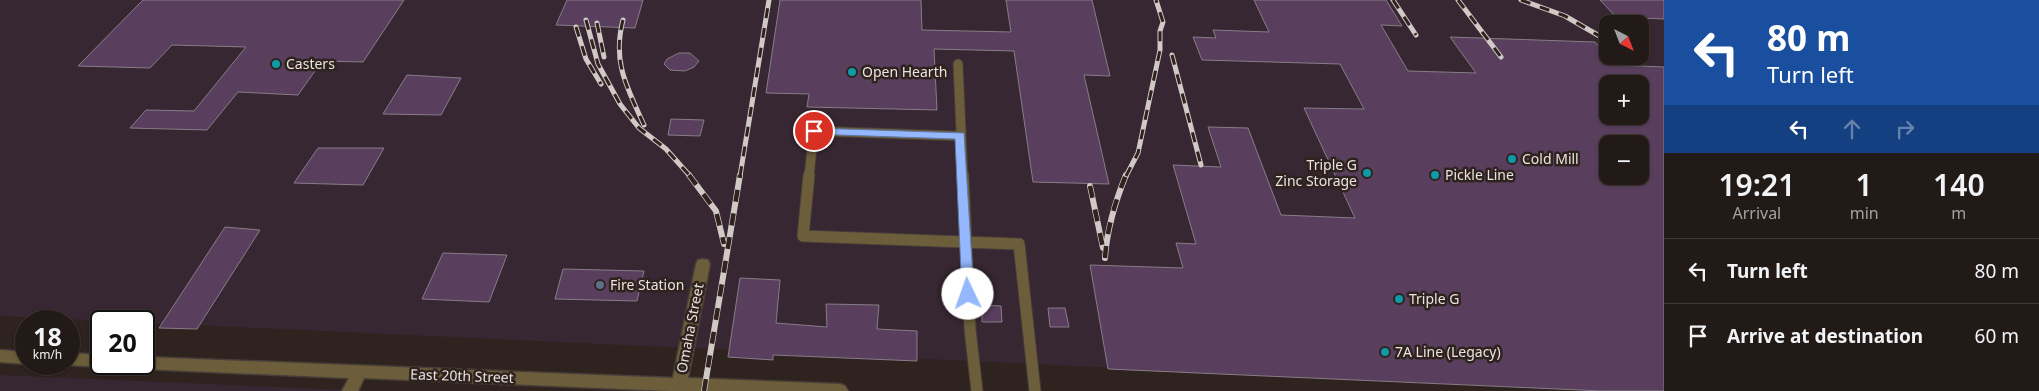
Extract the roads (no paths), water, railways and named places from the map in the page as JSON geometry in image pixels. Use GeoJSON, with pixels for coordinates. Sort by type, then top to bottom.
{"type":"FeatureCollection","features":[{"type":"Feature","properties":{"kind":"street","name":"Omaha Street"},"geometry":{"type":"LineString","coordinates":[[679,388],[703,264]]}},
{"type":"Feature","properties":{"kind":"street"},"geometry":{"type":"LineString","coordinates":[[0,356],[15,357]]}},
{"type":"Feature","properties":{"kind":"street","name":"East 20th Street"},"geometry":{"type":"LineString","coordinates":[[155,363],[679,388],[840,391]]}},
{"type":"Feature","properties":{"kind":"street"},"geometry":{"type":"LineString","coordinates":[[350,391],[360,372]]}},
{"type":"Feature","properties":{"kind":"lane"},"geometry":{"type":"LineString","coordinates":[[958,64],[970,329],[977,391]]}},
{"type":"Feature","properties":{"kind":"lane"},"geometry":{"type":"LineString","coordinates":[[960,136],[814,131],[803,236],[1019,244],[1035,391]]}},
{"type":"Feature","properties":{"kind":"railway"},"geometry":{"type":"LineString","coordinates":[[740,176],[769,0]]}},
{"type":"Feature","properties":{"kind":"railway"},"geometry":{"type":"LineString","coordinates":[[1126,176],[1138,153],[1160,50],[1160,31],[1163,22],[1156,0]]}},
{"type":"Feature","properties":{"kind":"railway"},"geometry":{"type":"LineString","coordinates":[[1393,0],[1416,35]]}},
{"type":"Feature","properties":{"kind":"railway"},"geometry":{"type":"LineString","coordinates":[[1458,0],[1501,57]]}},
{"type":"Feature","properties":{"kind":"railway"},"geometry":{"type":"LineString","coordinates":[[1521,0],[1565,16],[1599,36]]}},
{"type":"Feature","properties":{"kind":"railway"},"geometry":{"type":"LineString","coordinates":[[586,20],[598,64],[620,104],[639,128],[666,149],[690,176]]}},
{"type":"Feature","properties":{"kind":"railway"},"geometry":{"type":"LineString","coordinates":[[623,20],[620,35],[620,62],[627,86],[644,125]]}},
{"type":"Feature","properties":{"kind":"railway"},"geometry":{"type":"LineString","coordinates":[[597,23],[604,57]]}},
{"type":"Feature","properties":{"kind":"railway"},"geometry":{"type":"LineString","coordinates":[[576,27],[586,59],[601,84]]}},
{"type":"Feature","properties":{"kind":"railway"},"geometry":{"type":"LineString","coordinates":[[1172,55],[1201,165]]}},
{"type":"Feature","properties":{"kind":"railway"},"geometry":{"type":"LineString","coordinates":[[689,175],[716,211],[724,244]]}},
{"type":"Feature","properties":{"kind":"railway"},"geometry":{"type":"LineString","coordinates":[[704,391],[740,175]]}},
{"type":"Feature","properties":{"kind":"railway"},"geometry":{"type":"LineString","coordinates":[[1105,258],[1112,215],[1126,175]]}},
{"type":"Feature","properties":{"kind":"railway"},"geometry":{"type":"LineString","coordinates":[[1090,186],[1103,248]]}},
{"type":"Feature","properties":{"kind":"place","name":"Casters"},"geometry":{"type":"Point","coordinates":[276,64]}},
{"type":"Feature","properties":{"kind":"place","name":"Open Hearth"},"geometry":{"type":"Point","coordinates":[852,72]}},
{"type":"Feature","properties":{"kind":"place","name":"Cold Mill"},"geometry":{"type":"Point","coordinates":[1512,159]}},
{"type":"Feature","properties":{"kind":"place","name":"Triple G Zinc Storage"},"geometry":{"type":"Point","coordinates":[1367,173]}},
{"type":"Feature","properties":{"kind":"place","name":"Pickle Line"},"geometry":{"type":"Point","coordinates":[1435,175]}},
{"type":"Feature","properties":{"kind":"place","name":"Fire Station"},"geometry":{"type":"Point","coordinates":[600,285]}},
{"type":"Feature","properties":{"kind":"place","name":"Triple G"},"geometry":{"type":"Point","coordinates":[1399,299]}},
{"type":"Feature","properties":{"kind":"place","name":"7A Line (Legacy)"},"geometry":{"type":"Point","coordinates":[1385,352]}}]}
